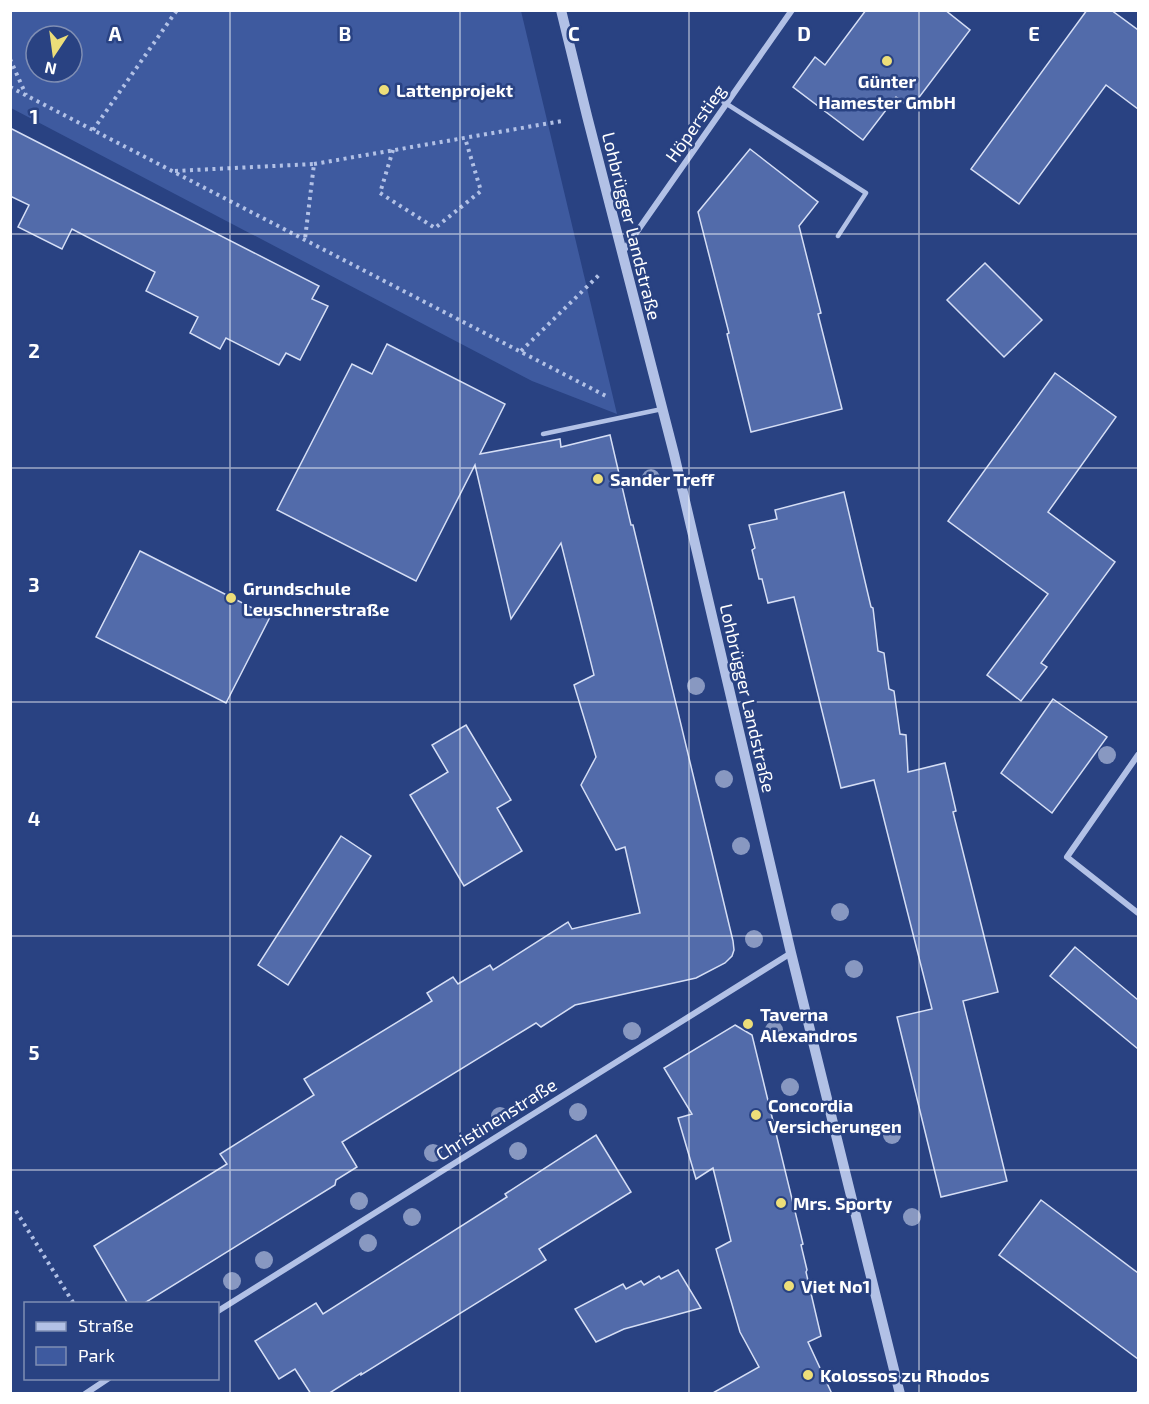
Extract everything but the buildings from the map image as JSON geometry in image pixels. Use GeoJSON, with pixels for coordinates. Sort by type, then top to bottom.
{"type":"FeatureCollection","features":[{"type":"Feature","properties":{"kind":"street","name":"Lohbrügger Landstraße"},"geometry":{"type":"LineString","coordinates":[[561,10],[662,409],[791,953],[900,1394]]}},
{"type":"Feature","properties":{"kind":"street","name":"Höperstieg"},"geometry":{"type":"LineString","coordinates":[[622,253],[792,10]]}},
{"type":"Feature","properties":{"kind":"street"},"geometry":{"type":"LineString","coordinates":[[1138,755],[1067,857],[1138,912]]}},
{"type":"Feature","properties":{"kind":"street","name":"Christinenstraße"},"geometry":{"type":"LineString","coordinates":[[219,1310],[791,953]]}},
{"type":"Feature","properties":{"kind":"street"},"geometry":{"type":"LineString","coordinates":[[85,1394],[106,1380]]}},
{"type":"Feature","properties":{"kind":"lane"},"geometry":{"type":"LineString","coordinates":[[716,97],[866,193],[838,236]]}},
{"type":"Feature","properties":{"kind":"lane"},"geometry":{"type":"LineString","coordinates":[[543,434],[662,409]]}},
{"type":"Feature","properties":{"kind":"path"},"geometry":{"type":"LineString","coordinates":[[93,130],[177,10]]}},
{"type":"Feature","properties":{"kind":"path"},"geometry":{"type":"LineString","coordinates":[[10,59],[26,96]]}},
{"type":"Feature","properties":{"kind":"path"},"geometry":{"type":"LineString","coordinates":[[10,87],[642,413]]}},
{"type":"Feature","properties":{"kind":"path"},"geometry":{"type":"LineString","coordinates":[[174,171],[314,164],[587,116]]}},
{"type":"Feature","properties":{"kind":"path"},"geometry":{"type":"LineString","coordinates":[[393,150],[380,193],[435,228],[481,192],[465,138]]}},
{"type":"Feature","properties":{"kind":"path"},"geometry":{"type":"LineString","coordinates":[[305,239],[314,164]]}},
{"type":"Feature","properties":{"kind":"path"},"geometry":{"type":"LineString","coordinates":[[521,351],[622,253]]}},
{"type":"Feature","properties":{"kind":"path"},"geometry":{"type":"LineString","coordinates":[[16,1211],[73,1302]]}},
{"type":"Feature","properties":{"kind":"green space"},"geometry":{"type":"Polygon","coordinates":[[[10,11],[521,11],[617,414],[532,381],[11,108],[10,11]]]}},
{"type":"Feature","properties":{"kind":"place","name":"Günter Hamester GmbH"},"geometry":{"type":"Point","coordinates":[887,61]}},
{"type":"Feature","properties":{"kind":"place","name":"Lattenprojekt"},"geometry":{"type":"Point","coordinates":[384,90]}},
{"type":"Feature","properties":{"kind":"place","name":"Sander Treff"},"geometry":{"type":"Point","coordinates":[598,479]}},
{"type":"Feature","properties":{"kind":"place","name":"Grundschule Leuschnerstraße"},"geometry":{"type":"Point","coordinates":[231,598]}},
{"type":"Feature","properties":{"kind":"place","name":"Taverna Alexandros"},"geometry":{"type":"Point","coordinates":[748,1024]}},
{"type":"Feature","properties":{"kind":"place","name":"Concordia Versicherungen"},"geometry":{"type":"Point","coordinates":[756,1115]}},
{"type":"Feature","properties":{"kind":"place","name":"Mrs. Sporty"},"geometry":{"type":"Point","coordinates":[781,1203]}},
{"type":"Feature","properties":{"kind":"place","name":"Viet No1"},"geometry":{"type":"Point","coordinates":[789,1286]}},
{"type":"Feature","properties":{"kind":"place","name":"Kolossos zu Rhodos"},"geometry":{"type":"Point","coordinates":[808,1375]}}]}
